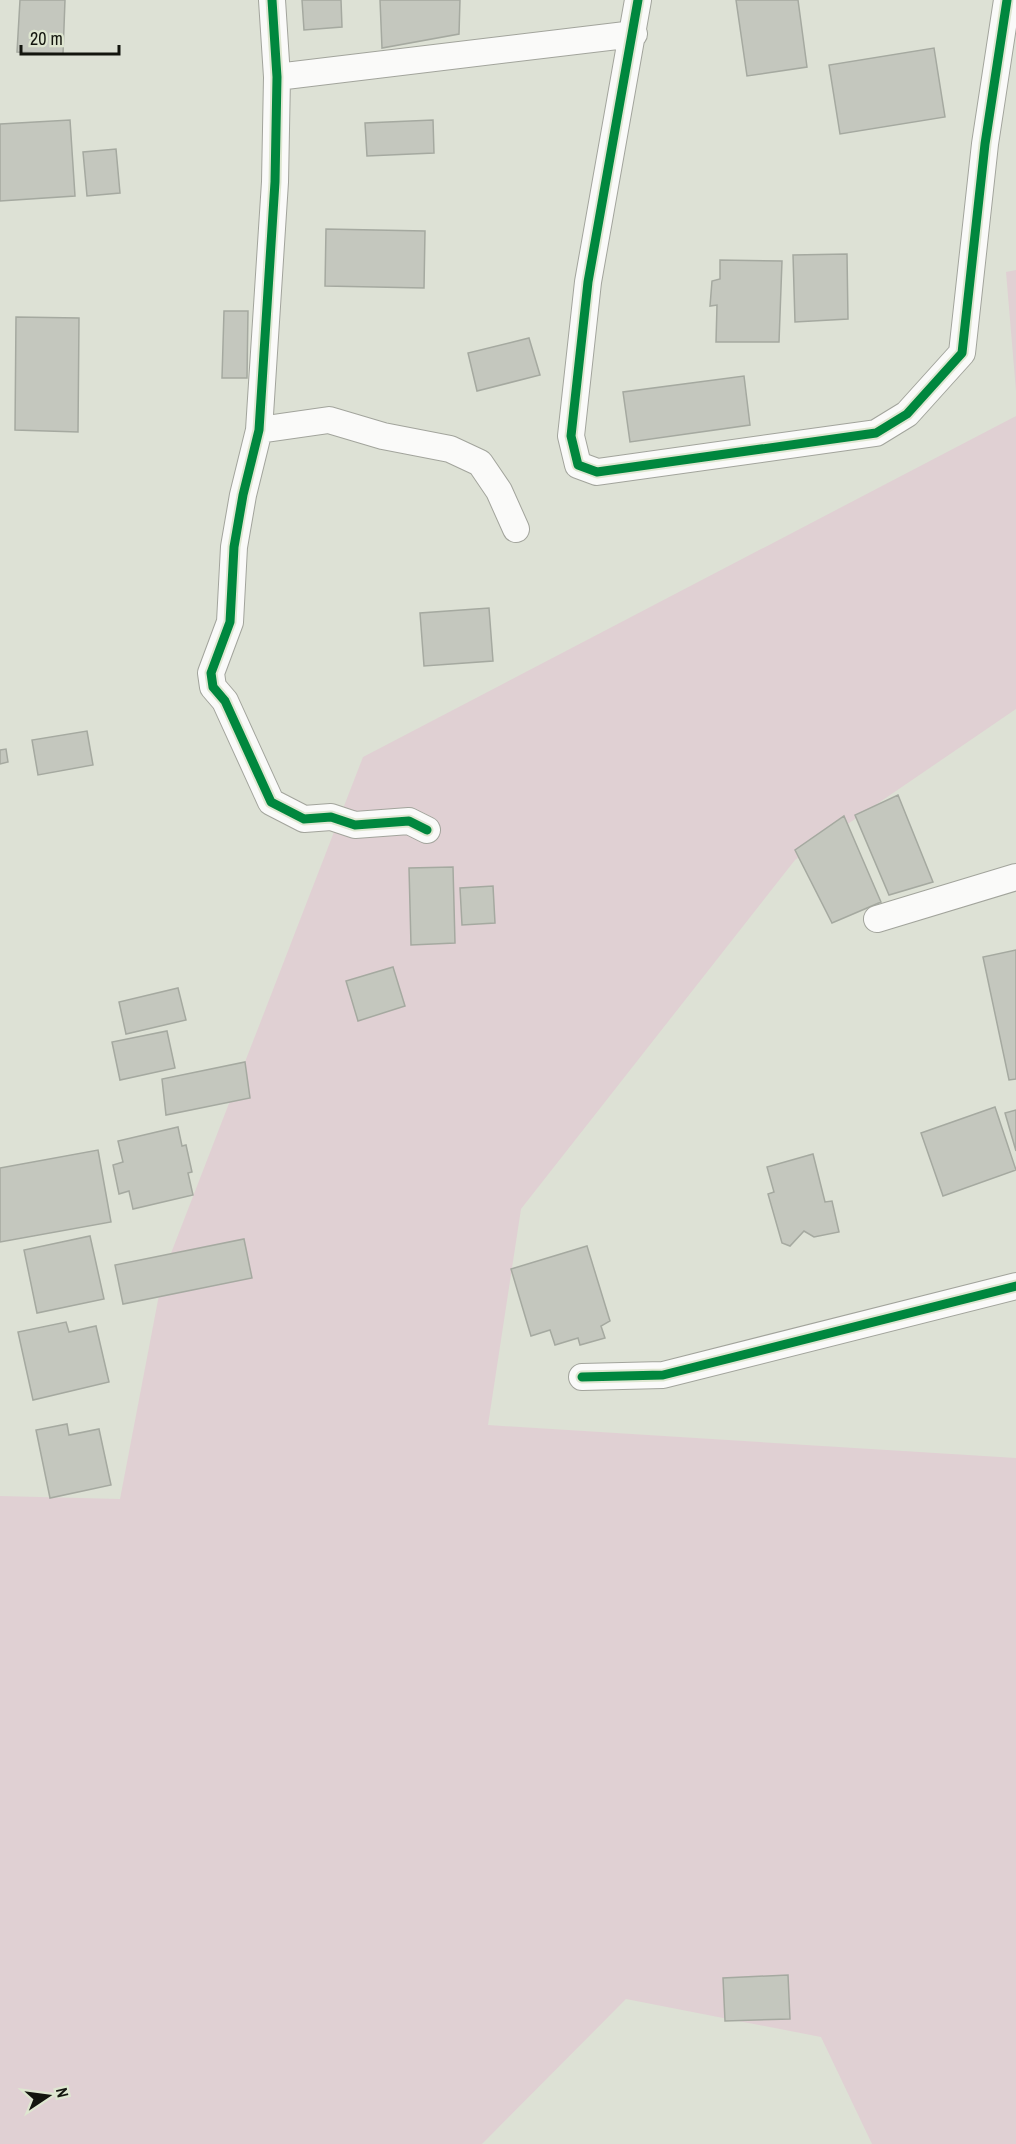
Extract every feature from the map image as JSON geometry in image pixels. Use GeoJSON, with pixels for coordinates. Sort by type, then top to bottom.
{"type":"FeatureCollection","features":[{"type":"Feature","properties":{"kind":"street"},"geometry":{"type":"LineString","coordinates":[[272,0],[277,77],[275,182],[260,430],[243,495],[234,547],[233,604],[230,622],[211,673],[213,687],[225,701],[271,802],[304,819],[331,817],[355,825],[409,821],[427,830]]}},
{"type":"Feature","properties":{"kind":"street"},"geometry":{"type":"LineString","coordinates":[[638,0],[588,282],[572,436],[578,465],[597,472],[876,433],[907,414],[962,353],[985,144],[1007,0]]}},
{"type":"Feature","properties":{"kind":"street"},"geometry":{"type":"LineString","coordinates":[[277,77],[633,34]]}},
{"type":"Feature","properties":{"kind":"street"},"geometry":{"type":"LineString","coordinates":[[260,430],[329,420],[383,436],[450,449],[480,463],[499,491],[516,529]]}},
{"type":"Feature","properties":{"kind":"street"},"geometry":{"type":"LineString","coordinates":[[877,919],[1016,878]]}},
{"type":"Feature","properties":{"kind":"street"},"geometry":{"type":"LineString","coordinates":[[582,1377],[663,1375],[1016,1287]]}},
{"type":"Feature","properties":{"kind":"shaded area"},"geometry":{"type":"Polygon","coordinates":[[[1016,270],[1016,391],[1006,272],[1016,270]]]}},
{"type":"Feature","properties":{"kind":"shaded area"},"geometry":{"type":"Polygon","coordinates":[[[1016,416],[1016,709],[795,860],[521,1209],[488,1425],[1016,1458],[1016,2144],[872,2144],[821,2037],[626,1999],[482,2144],[0,2144],[0,1496],[120,1499],[163,1274],[363,757],[1016,416]]]}},
{"type":"Feature","properties":{"kind":"building"},"geometry":{"type":"Polygon","coordinates":[[[20,0],[65,0],[63,54],[17,52],[20,0]]]}},
{"type":"Feature","properties":{"kind":"building"},"geometry":{"type":"Polygon","coordinates":[[[302,0],[341,0],[342,27],[304,30],[302,0]]]}},
{"type":"Feature","properties":{"kind":"building"},"geometry":{"type":"Polygon","coordinates":[[[380,0],[460,0],[459,34],[382,48],[380,0]]]}},
{"type":"Feature","properties":{"kind":"building"},"geometry":{"type":"Polygon","coordinates":[[[736,0],[798,0],[807,67],[747,76],[736,0]]]}},
{"type":"Feature","properties":{"kind":"building"},"geometry":{"type":"Polygon","coordinates":[[[934,48],[945,117],[840,134],[829,65],[934,48]]]}},
{"type":"Feature","properties":{"kind":"building"},"geometry":{"type":"Polygon","coordinates":[[[70,120],[75,196],[0,201],[0,124],[70,120]]]}},
{"type":"Feature","properties":{"kind":"building"},"geometry":{"type":"Polygon","coordinates":[[[433,120],[434,153],[367,156],[365,123],[433,120]]]}},
{"type":"Feature","properties":{"kind":"building"},"geometry":{"type":"Polygon","coordinates":[[[116,149],[120,193],[87,196],[83,152],[116,149]]]}},
{"type":"Feature","properties":{"kind":"building"},"geometry":{"type":"Polygon","coordinates":[[[326,229],[425,231],[424,288],[325,286],[326,229]]]}},
{"type":"Feature","properties":{"kind":"building"},"geometry":{"type":"Polygon","coordinates":[[[847,254],[848,319],[795,322],[793,255],[847,254]]]}},
{"type":"Feature","properties":{"kind":"building"},"geometry":{"type":"Polygon","coordinates":[[[720,260],[782,261],[779,342],[716,342],[717,305],[710,306],[712,281],[720,279],[720,260]]]}},
{"type":"Feature","properties":{"kind":"building"},"geometry":{"type":"Polygon","coordinates":[[[224,311],[248,311],[247,378],[222,378],[224,311]]]}},
{"type":"Feature","properties":{"kind":"building"},"geometry":{"type":"Polygon","coordinates":[[[16,317],[79,318],[78,432],[15,430],[16,317]]]}},
{"type":"Feature","properties":{"kind":"building"},"geometry":{"type":"Polygon","coordinates":[[[529,338],[540,375],[477,391],[468,353],[529,338]]]}},
{"type":"Feature","properties":{"kind":"building"},"geometry":{"type":"Polygon","coordinates":[[[744,376],[750,425],[630,442],[623,392],[744,376]]]}},
{"type":"Feature","properties":{"kind":"building"},"geometry":{"type":"Polygon","coordinates":[[[489,608],[493,661],[424,666],[420,613],[489,608]]]}},
{"type":"Feature","properties":{"kind":"building"},"geometry":{"type":"Polygon","coordinates":[[[87,731],[93,765],[38,775],[32,740],[87,731]]]}},
{"type":"Feature","properties":{"kind":"building"},"geometry":{"type":"Polygon","coordinates":[[[6,749],[8,762],[0,764],[0,750],[6,749]]]}},
{"type":"Feature","properties":{"kind":"building"},"geometry":{"type":"Polygon","coordinates":[[[898,795],[933,882],[889,895],[855,815],[898,795]]]}},
{"type":"Feature","properties":{"kind":"building"},"geometry":{"type":"Polygon","coordinates":[[[844,816],[881,902],[832,923],[795,850],[844,816]]]}},
{"type":"Feature","properties":{"kind":"building"},"geometry":{"type":"Polygon","coordinates":[[[453,867],[455,943],[411,945],[409,868],[453,867]]]}},
{"type":"Feature","properties":{"kind":"building"},"geometry":{"type":"Polygon","coordinates":[[[493,886],[495,923],[462,925],[460,888],[493,886]]]}},
{"type":"Feature","properties":{"kind":"building"},"geometry":{"type":"Polygon","coordinates":[[[1016,950],[1016,1079],[1009,1080],[983,957],[1016,950]]]}},
{"type":"Feature","properties":{"kind":"building"},"geometry":{"type":"Polygon","coordinates":[[[393,967],[405,1006],[358,1021],[346,981],[393,967]]]}},
{"type":"Feature","properties":{"kind":"building"},"geometry":{"type":"Polygon","coordinates":[[[178,988],[186,1020],[126,1034],[119,1002],[178,988]]]}},
{"type":"Feature","properties":{"kind":"building"},"geometry":{"type":"Polygon","coordinates":[[[167,1031],[175,1068],[120,1080],[112,1042],[167,1031]]]}},
{"type":"Feature","properties":{"kind":"building"},"geometry":{"type":"Polygon","coordinates":[[[245,1062],[250,1098],[166,1115],[162,1079],[245,1062]]]}},
{"type":"Feature","properties":{"kind":"building"},"geometry":{"type":"Polygon","coordinates":[[[995,1107],[1016,1170],[943,1196],[921,1133],[995,1107]]]}},
{"type":"Feature","properties":{"kind":"building"},"geometry":{"type":"Polygon","coordinates":[[[1016,1110],[1016,1151],[1005,1113],[1016,1110]]]}},
{"type":"Feature","properties":{"kind":"building"},"geometry":{"type":"Polygon","coordinates":[[[178,1127],[182,1146],[186,1145],[192,1172],[188,1173],[193,1195],[133,1209],[129,1191],[119,1194],[113,1165],[123,1162],[118,1141],[178,1127]]]}},
{"type":"Feature","properties":{"kind":"building"},"geometry":{"type":"Polygon","coordinates":[[[98,1150],[111,1222],[0,1242],[0,1168],[98,1150]]]}},
{"type":"Feature","properties":{"kind":"building"},"geometry":{"type":"Polygon","coordinates":[[[813,1154],[825,1202],[832,1201],[839,1232],[814,1237],[804,1231],[790,1246],[782,1243],[768,1194],[774,1192],[767,1167],[813,1154]]]}},
{"type":"Feature","properties":{"kind":"building"},"geometry":{"type":"Polygon","coordinates":[[[90,1236],[104,1299],[37,1313],[24,1250],[90,1236]]]}},
{"type":"Feature","properties":{"kind":"building"},"geometry":{"type":"Polygon","coordinates":[[[244,1239],[252,1278],[123,1304],[115,1265],[244,1239]]]}},
{"type":"Feature","properties":{"kind":"building"},"geometry":{"type":"Polygon","coordinates":[[[587,1246],[610,1321],[601,1326],[605,1338],[580,1345],[578,1338],[555,1345],[550,1330],[531,1336],[511,1269],[587,1246]]]}},
{"type":"Feature","properties":{"kind":"building"},"geometry":{"type":"Polygon","coordinates":[[[66,1322],[69,1332],[96,1326],[109,1382],[33,1400],[18,1332],[66,1322]]]}},
{"type":"Feature","properties":{"kind":"building"},"geometry":{"type":"Polygon","coordinates":[[[67,1424],[69,1435],[99,1429],[111,1485],[50,1498],[36,1430],[67,1424]]]}},
{"type":"Feature","properties":{"kind":"building"},"geometry":{"type":"Polygon","coordinates":[[[788,1975],[790,2019],[725,2021],[723,1978],[788,1975]]]}},
{"type":"Feature","properties":{"kind":"cycle path"},"geometry":{"type":"LineString","coordinates":[[272,0],[277,77],[275,182],[259,430],[243,495],[234,547],[230,622],[211,673],[213,687],[225,701],[271,802],[304,819],[331,817],[355,825],[409,821],[427,830]]}},
{"type":"Feature","properties":{"kind":"cycle path"},"geometry":{"type":"LineString","coordinates":[[638,0],[588,282],[571,436],[578,465],[597,472],[876,433],[907,414],[962,353],[985,144],[1007,0]]}},
{"type":"Feature","properties":{"kind":"cycle path"},"geometry":{"type":"LineString","coordinates":[[582,1377],[663,1375],[1016,1286]]}}]}
